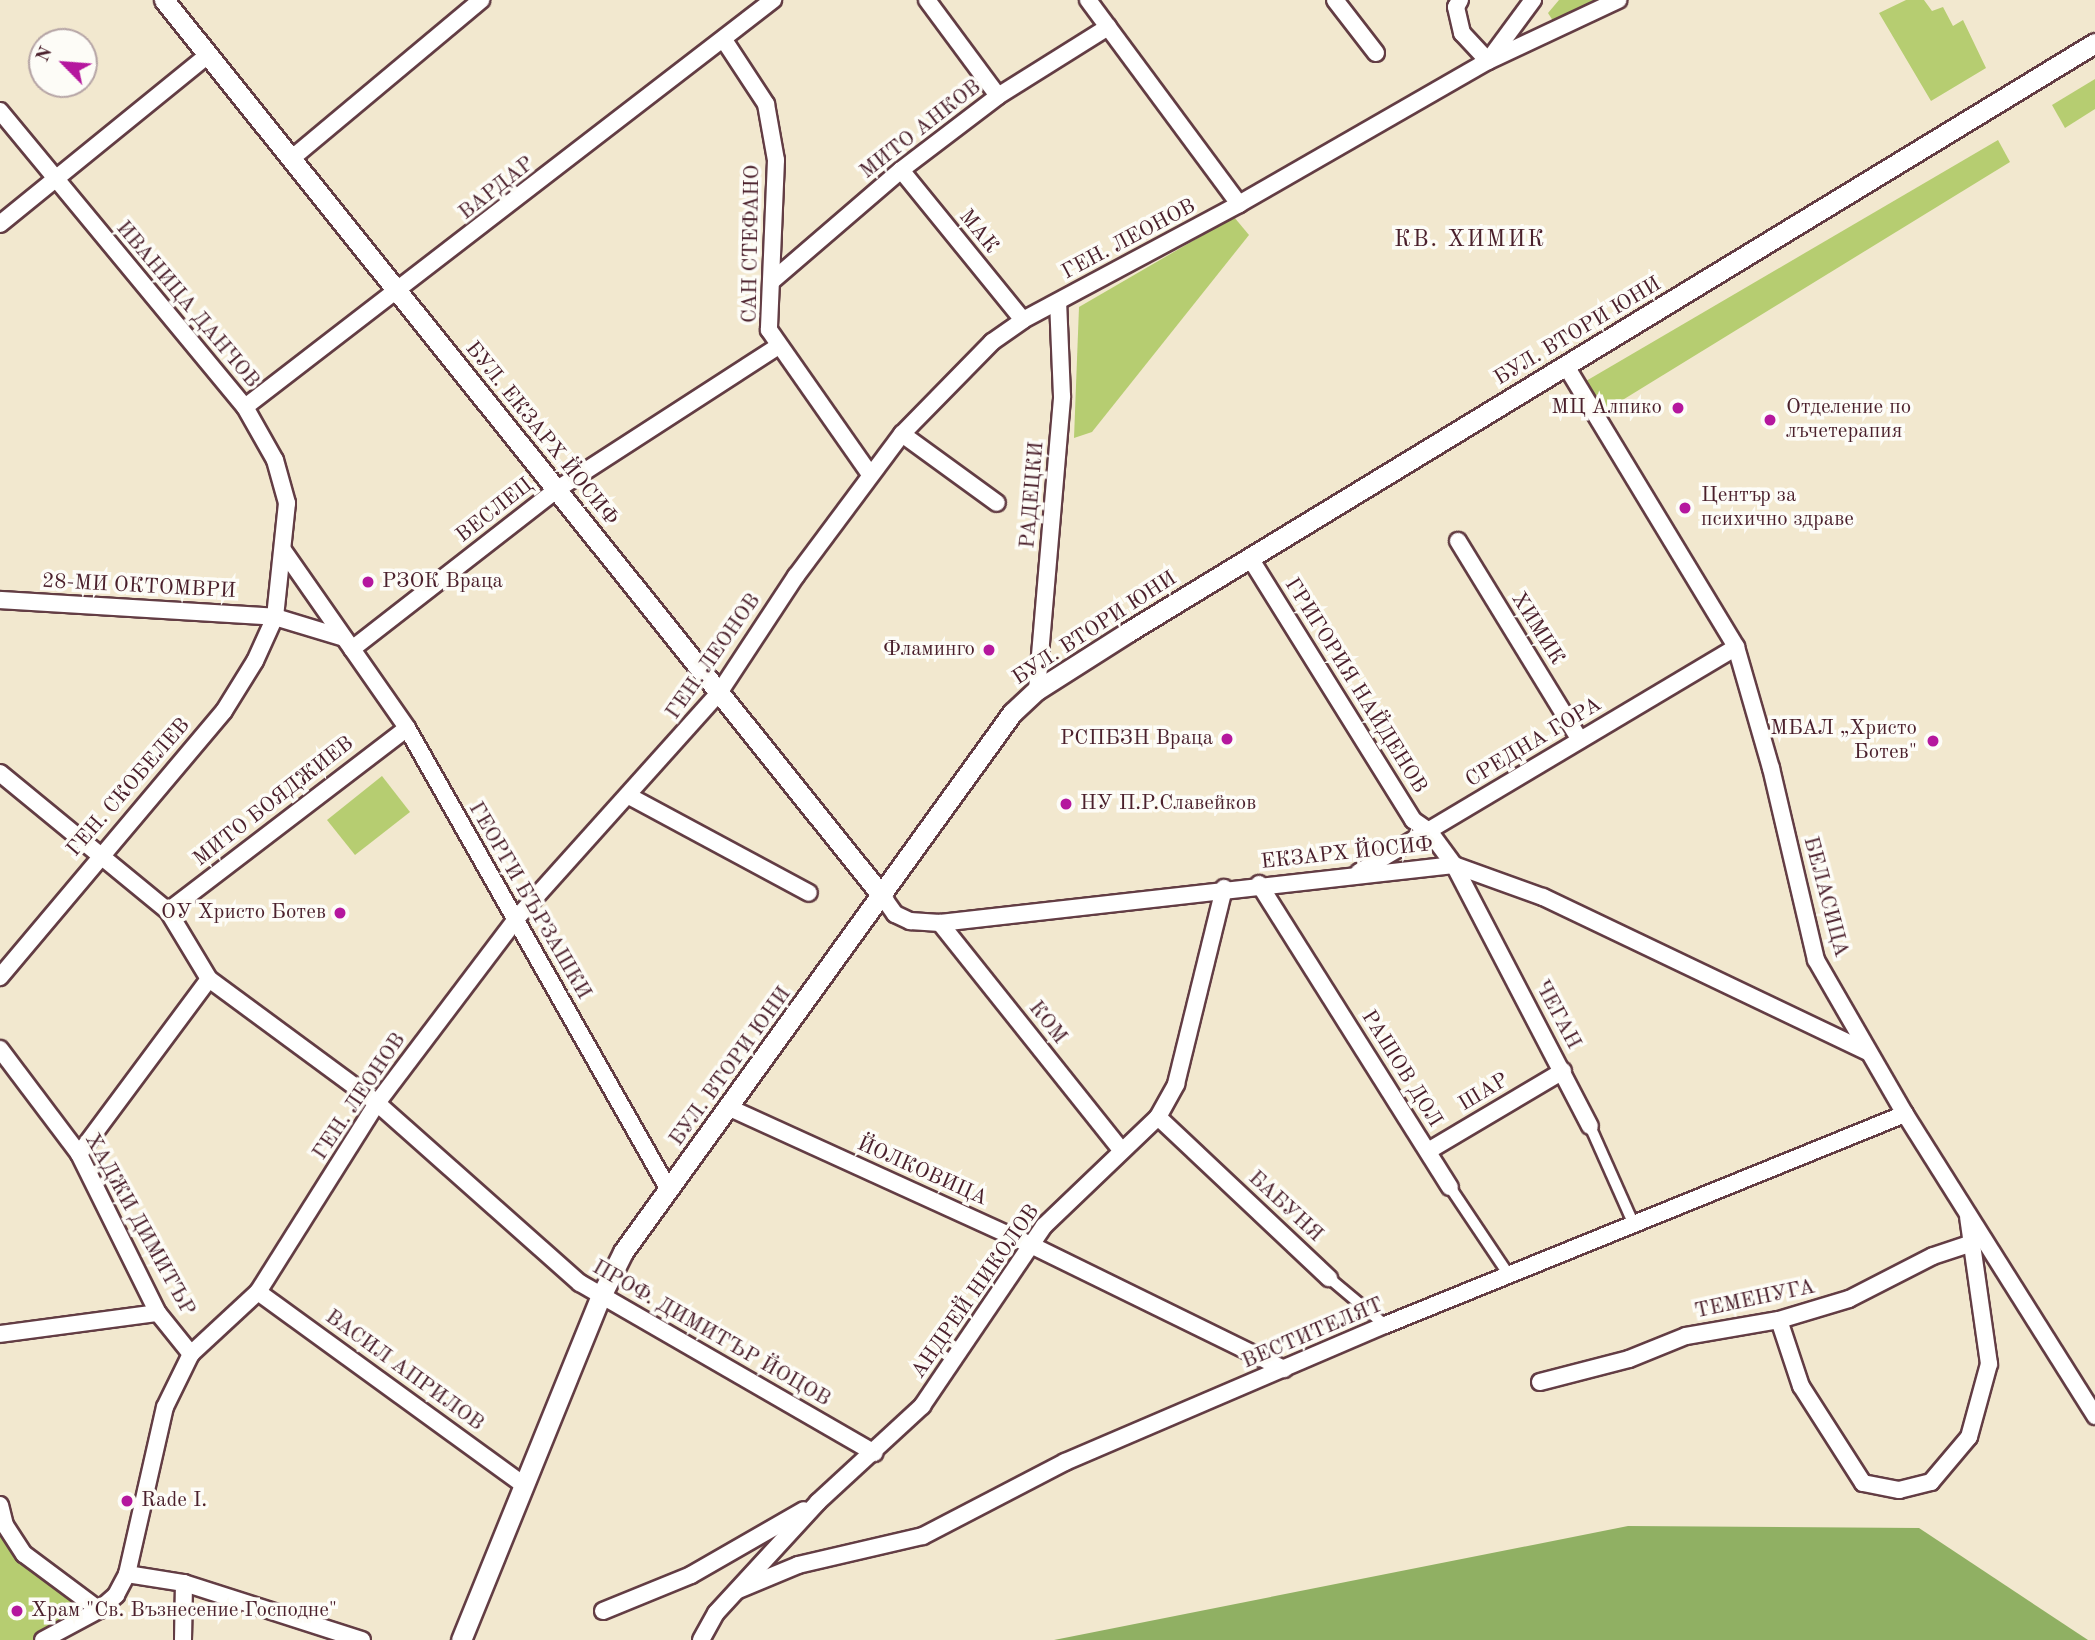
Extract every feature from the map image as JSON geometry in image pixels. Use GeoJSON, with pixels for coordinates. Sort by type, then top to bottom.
{"type":"FeatureCollection","features":[{"type":"Feature","properties":{"kind":"street","name":"БУЛ. ЕКЗАРХ ЙОСИФ"},"geometry":{"type":"LineString","coordinates":[[164,0],[883,897]]}},
{"type":"Feature","properties":{"kind":"street"},"geometry":{"type":"LineString","coordinates":[[291,159],[481,0]]}},
{"type":"Feature","properties":{"kind":"street","name":"ВАРДАР"},"geometry":{"type":"LineString","coordinates":[[245,407],[399,292],[772,0]]}},
{"type":"Feature","properties":{"kind":"street"},"geometry":{"type":"LineString","coordinates":[[927,0],[998,96]]}},
{"type":"Feature","properties":{"kind":"street"},"geometry":{"type":"LineString","coordinates":[[1088,0],[1239,204]]}},
{"type":"Feature","properties":{"kind":"street"},"geometry":{"type":"LineString","coordinates":[[1335,0],[1376,53]]}},
{"type":"Feature","properties":{"kind":"street"},"geometry":{"type":"LineString","coordinates":[[1460,0],[1456,7],[1462,33],[1478,45],[1488,61],[1533,0]]}},
{"type":"Feature","properties":{"kind":"street","name":"ГЕН. ЛЕОНОВ"},"geometry":{"type":"LineString","coordinates":[[43,1640],[99,1610],[116,1595],[127,1574],[165,1406],[191,1354],[258,1292],[377,1103],[516,919],[719,693],[869,473],[902,434],[992,342],[1023,320],[1239,204],[1488,61],[1618,0]]}},
{"type":"Feature","properties":{"kind":"street","name":"МИТО АНКОВ"},"geometry":{"type":"LineString","coordinates":[[772,281],[901,170],[998,96],[1108,27]]}},
{"type":"Feature","properties":{"kind":"street","name":"САН СТЕФАНО"},"geometry":{"type":"LineString","coordinates":[[724,40],[766,104],[776,160],[769,330],[777,347],[869,473]]}},
{"type":"Feature","properties":{"kind":"street","name":"БУЛ. ВТОРИ ЮНИ"},"geometry":{"type":"LineString","coordinates":[[461,1640],[601,1296],[623,1252],[883,897],[993,738],[1037,690],[2095,43]]}},
{"type":"Feature","properties":{"kind":"street"},"geometry":{"type":"LineString","coordinates":[[0,224],[208,55]]}},
{"type":"Feature","properties":{"kind":"street","name":"ИВАНИЦА ДАНЧОВ"},"geometry":{"type":"LineString","coordinates":[[0,111],[55,181],[245,407],[275,460],[287,503],[275,617]]}},
{"type":"Feature","properties":{"kind":"street","name":"МАК"},"geometry":{"type":"LineString","coordinates":[[901,170],[1023,320]]}},
{"type":"Feature","properties":{"kind":"street","name":"РАДЕЦКИ"},"geometry":{"type":"LineString","coordinates":[[1037,690],[1062,396],[1058,302]]}},
{"type":"Feature","properties":{"kind":"street","name":"ВЕСЛЕЦ"},"geometry":{"type":"LineString","coordinates":[[348,643],[556,490],[777,347]]}},
{"type":"Feature","properties":{"kind":"street","name":"БЕЛАСИЦА"},"geometry":{"type":"LineString","coordinates":[[1566,366],[1736,648],[1771,768],[1816,960],[1905,1114],[2095,1416]]}},
{"type":"Feature","properties":{"kind":"street"},"geometry":{"type":"LineString","coordinates":[[902,434],[997,503]]}},
{"type":"Feature","properties":{"kind":"street","name":"ХИМИК"},"geometry":{"type":"LineString","coordinates":[[1458,541],[1580,740]]}},
{"type":"Feature","properties":{"kind":"street","name":"ГЕОРГИ БЪРЗАШКИ"},"geometry":{"type":"LineString","coordinates":[[283,550],[407,728],[669,1190]]}},
{"type":"Feature","properties":{"kind":"street","name":"ГРИГОРИЯ НАЙДЕНОВ"},"geometry":{"type":"LineString","coordinates":[[1250,558],[1413,820],[1429,831]]}},
{"type":"Feature","properties":{"kind":"street","name":"28-МИ ОКТОМВРИ"},"geometry":{"type":"LineString","coordinates":[[0,600],[275,617],[348,643]]}},
{"type":"Feature","properties":{"kind":"street","name":"ГЕН. СКОБЕЛЕВ"},"geometry":{"type":"LineString","coordinates":[[0,977],[100,853],[224,711],[255,662],[275,617]]}},
{"type":"Feature","properties":{"kind":"street","name":"СРЕДНА ГОРА"},"geometry":{"type":"LineString","coordinates":[[1354,875],[1736,648]]}},
{"type":"Feature","properties":{"kind":"street","name":"МИТО БОЯДЖИЕВ"},"geometry":{"type":"LineString","coordinates":[[168,911],[407,728]]}},
{"type":"Feature","properties":{"kind":"street"},"geometry":{"type":"LineString","coordinates":[[0,773],[168,911],[209,979],[79,1154]]}},
{"type":"Feature","properties":{"kind":"street"},"geometry":{"type":"LineString","coordinates":[[629,796],[809,893]]}},
{"type":"Feature","properties":{"kind":"street","name":"ЧЕГАН"},"geometry":{"type":"LineString","coordinates":[[1429,831],[1454,865],[1563,1070],[1634,1225]]}},
{"type":"Feature","properties":{"kind":"street","name":"ЕКЗАРХ ЙОСИФ"},"geometry":{"type":"LineString","coordinates":[[883,897],[895,914],[910,921],[940,923],[1259,884],[1454,865],[1543,897],[1870,1053]]}},
{"type":"Feature","properties":{"kind":"street","name":"РАШОВ ДОЛ"},"geometry":{"type":"LineString","coordinates":[[1259,884],[1450,1187],[1509,1275]]}},
{"type":"Feature","properties":{"kind":"street","name":"АНДРЕЙ НИКОЛОВ"},"geometry":{"type":"LineString","coordinates":[[701,1640],[716,1613],[818,1502],[922,1406],[1031,1245],[1121,1150],[1158,1117],[1175,1084],[1224,888]]}},
{"type":"Feature","properties":{"kind":"street","name":"КОМ"},"geometry":{"type":"LineString","coordinates":[[940,923],[1121,1150]]}},
{"type":"Feature","properties":{"kind":"street","name":"ПРОФ. ДИМИТЪР ЙОЦОВ"},"geometry":{"type":"LineString","coordinates":[[209,979],[377,1103],[560,1267],[601,1296],[874,1453]]}},
{"type":"Feature","properties":{"kind":"street","name":"ХАДЖИ ДИМИТЪР"},"geometry":{"type":"LineString","coordinates":[[0,1049],[79,1154],[158,1313],[191,1354]]}},
{"type":"Feature","properties":{"kind":"street","name":"ШАР"},"geometry":{"type":"LineString","coordinates":[[1427,1151],[1563,1070]]}},
{"type":"Feature","properties":{"kind":"street","name":"ЙОЛКОВИЦА"},"geometry":{"type":"LineString","coordinates":[[730,1108],[1031,1245],[1284,1369]]}},
{"type":"Feature","properties":{"kind":"street","name":"ВЕСТИТЕЛЯТ"},"geometry":{"type":"LineString","coordinates":[[738,1590],[798,1565],[923,1536],[1065,1462],[1385,1325],[1905,1114]]}},
{"type":"Feature","properties":{"kind":"street","name":"БАБУНЯ"},"geometry":{"type":"LineString","coordinates":[[1158,1117],[1329,1278],[1385,1325]]}},
{"type":"Feature","properties":{"kind":"street"},"geometry":{"type":"LineString","coordinates":[[1779,1320],[1801,1387],[1863,1483],[1899,1490],[1931,1482],[1969,1437],[1989,1364],[1967,1210]]}},
{"type":"Feature","properties":{"kind":"street","name":"ТЕМЕНУГА"},"geometry":{"type":"LineString","coordinates":[[1540,1382],[1629,1359],[1686,1336],[1779,1320],[1849,1299],[1933,1256],[1972,1243]]}},
{"type":"Feature","properties":{"kind":"street","name":"ВАСИЛ АПРИЛОВ"},"geometry":{"type":"LineString","coordinates":[[258,1292],[524,1485]]}},
{"type":"Feature","properties":{"kind":"street"},"geometry":{"type":"LineString","coordinates":[[0,1334],[158,1313]]}},
{"type":"Feature","properties":{"kind":"street"},"geometry":{"type":"LineString","coordinates":[[603,1611],[691,1575],[818,1502]]}},
{"type":"Feature","properties":{"kind":"street"},"geometry":{"type":"LineString","coordinates":[[0,1505],[5,1524],[24,1554],[99,1610]]}},
{"type":"Feature","properties":{"kind":"street"},"geometry":{"type":"LineString","coordinates":[[127,1574],[184,1583],[362,1640]]}},
{"type":"Feature","properties":{"kind":"street"},"geometry":{"type":"LineString","coordinates":[[183,1640],[184,1583]]}},
{"type":"Feature","properties":{"kind":"green space"},"geometry":{"type":"Polygon","coordinates":[[[1559,0],[1602,0],[1555,24],[1548,13],[1559,0]]]}},
{"type":"Feature","properties":{"kind":"green space"},"geometry":{"type":"Polygon","coordinates":[[[1906,0],[1924,0],[1932,11],[1943,7],[1953,26],[1963,20],[1986,68],[1931,101],[1879,13],[1906,0]]]}},
{"type":"Feature","properties":{"kind":"green space"},"geometry":{"type":"Polygon","coordinates":[[[2095,79],[2095,109],[2065,128],[2052,105],[2095,79]]]}},
{"type":"Feature","properties":{"kind":"green space"},"geometry":{"type":"Polygon","coordinates":[[[1998,140],[2010,162],[1603,412],[1586,381],[1998,140]]]}},
{"type":"Feature","properties":{"kind":"green space"},"geometry":{"type":"Polygon","coordinates":[[[1234,217],[1249,235],[1092,432],[1074,438],[1079,307],[1234,217]]]}},
{"type":"Feature","properties":{"kind":"green space"},"geometry":{"type":"Polygon","coordinates":[[[382,776],[410,812],[355,855],[327,820],[382,776]]]}},
{"type":"Feature","properties":{"kind":"green space"},"geometry":{"type":"Polygon","coordinates":[[[0,1514],[20,1560],[84,1608],[78,1624],[33,1640],[0,1640],[0,1514]]]}},
{"type":"Feature","properties":{"kind":"green space"},"geometry":{"type":"Polygon","coordinates":[[[1628,1526],[1919,1528],[2088,1640],[1054,1640],[1628,1526]]]}},
{"type":"Feature","properties":{"kind":"place","name":"МЦ Алпико"},"geometry":{"type":"Point","coordinates":[1678,408]}},
{"type":"Feature","properties":{"kind":"place","name":"Отделение по лъчетерапия"},"geometry":{"type":"Point","coordinates":[1770,420]}},
{"type":"Feature","properties":{"kind":"place","name":"Център за психично здраве"},"geometry":{"type":"Point","coordinates":[1685,508]}},
{"type":"Feature","properties":{"kind":"place","name":"РЗОК Враца"},"geometry":{"type":"Point","coordinates":[368,582]}},
{"type":"Feature","properties":{"kind":"place","name":"Фламинго"},"geometry":{"type":"Point","coordinates":[989,650]}},
{"type":"Feature","properties":{"kind":"place","name":"РСПБЗН Враца"},"geometry":{"type":"Point","coordinates":[1227,739]}},
{"type":"Feature","properties":{"kind":"place","name":"МБАЛ „Христо Ботев\""},"geometry":{"type":"Point","coordinates":[1933,741]}},
{"type":"Feature","properties":{"kind":"place","name":"НУ П.Р.Славейков"},"geometry":{"type":"Point","coordinates":[1066,804]}},
{"type":"Feature","properties":{"kind":"place","name":"ОУ Христо Ботев"},"geometry":{"type":"Point","coordinates":[340,913]}},
{"type":"Feature","properties":{"kind":"place","name":"Rade I."},"geometry":{"type":"Point","coordinates":[127,1501]}},
{"type":"Feature","properties":{"kind":"place","name":"Храм \"Св. Възнесение Господне\""},"geometry":{"type":"Point","coordinates":[17,1611]}},
{"type":"Feature","properties":{"kind":"district","name":"КВ. ХИМИК"},"geometry":{"type":"Point","coordinates":[1470,240]}}]}
